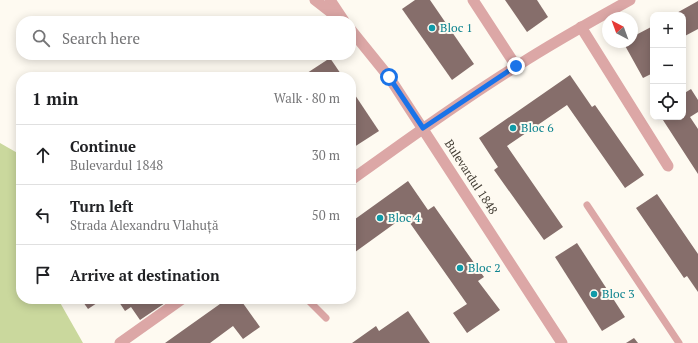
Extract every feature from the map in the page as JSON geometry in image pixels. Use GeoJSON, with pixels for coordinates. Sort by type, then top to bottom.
{"type":"FeatureCollection","features":[{"type":"Feature","properties":{"kind":"street"},"geometry":{"type":"LineString","coordinates":[[316,0],[337,16]]}},
{"type":"Feature","properties":{"kind":"street"},"geometry":{"type":"LineString","coordinates":[[330,0],[340,16]]}},
{"type":"Feature","properties":{"kind":"street"},"geometry":{"type":"LineString","coordinates":[[473,0],[516,66]]}},
{"type":"Feature","properties":{"kind":"street"},"geometry":{"type":"LineString","coordinates":[[356,176],[423,128],[516,66],[630,0]]}},
{"type":"Feature","properties":{"kind":"street"},"geometry":{"type":"LineString","coordinates":[[581,27],[668,166]]}},
{"type":"Feature","properties":{"kind":"street","name":"Bulevardul 1848"},"geometry":{"type":"LineString","coordinates":[[356,36],[389,77],[562,343]]}},
{"type":"Feature","properties":{"kind":"street"},"geometry":{"type":"LineString","coordinates":[[120,343],[175,304]]}},
{"type":"Feature","properties":{"kind":"lane"},"geometry":{"type":"LineString","coordinates":[[587,205],[679,343]]}},
{"type":"Feature","properties":{"kind":"lane"},"geometry":{"type":"LineString","coordinates":[[312,304],[326,318]]}},
{"type":"Feature","properties":{"kind":"green space"},"geometry":{"type":"Polygon","coordinates":[[[0,143],[16,152],[16,304],[61,304],[83,343],[0,343],[0,143]]]}},
{"type":"Feature","properties":{"kind":"building","name":"Bloc 1"},"geometry":{"type":"Polygon","coordinates":[[[415,0],[430,0],[474,64],[452,80],[402,9],[415,0]]]}},
{"type":"Feature","properties":{"kind":"building"},"geometry":{"type":"Polygon","coordinates":[[[505,0],[537,0],[548,17],[527,32],[505,0]]]}},
{"type":"Feature","properties":{"kind":"building"},"geometry":{"type":"Polygon","coordinates":[[[698,1],[698,29],[686,35],[686,12],[678,12],[698,1]]]}},
{"type":"Feature","properties":{"kind":"building"},"geometry":{"type":"Polygon","coordinates":[[[650,28],[650,74],[643,78],[626,48],[638,48],[638,34],[650,28]]]}},
{"type":"Feature","properties":{"kind":"building"},"geometry":{"type":"Polygon","coordinates":[[[327,60],[331,60],[340,72],[309,72],[327,60]]]}},
{"type":"Feature","properties":{"kind":"building"},"geometry":{"type":"Polygon","coordinates":[[[570,75],[592,107],[595,105],[644,175],[625,188],[567,105],[507,146],[563,227],[544,240],[494,170],[498,167],[479,138],[570,75]]]}},
{"type":"Feature","properties":{"kind":"building"},"geometry":{"type":"Polygon","coordinates":[[[691,89],[698,100],[698,112],[690,117],[698,129],[698,174],[663,120],[686,120],[686,92],[691,89]]]}},
{"type":"Feature","properties":{"kind":"building"},"geometry":{"type":"Polygon","coordinates":[[[356,96],[379,131],[356,146],[356,96]]]}},
{"type":"Feature","properties":{"kind":"building","name":"Bloc 2"},"geometry":{"type":"Polygon","coordinates":[[[408,181],[428,210],[434,206],[484,277],[478,281],[500,310],[467,333],[453,313],[467,304],[405,216],[356,251],[356,218],[408,181]]]}},
{"type":"Feature","properties":{"kind":"building"},"geometry":{"type":"Polygon","coordinates":[[[657,194],[698,254],[698,292],[687,276],[684,278],[636,208],[657,194]]]}},
{"type":"Feature","properties":{"kind":"building","name":"Bloc 3"},"geometry":{"type":"Polygon","coordinates":[[[577,243],[625,317],[602,331],[555,257],[577,243]]]}},
{"type":"Feature","properties":{"kind":"building"},"geometry":{"type":"Polygon","coordinates":[[[84,304],[96,304],[88,309],[84,304]]]}},
{"type":"Feature","properties":{"kind":"building"},"geometry":{"type":"Polygon","coordinates":[[[120,304],[164,304],[140,320],[131,307],[125,311],[120,304]]]}},
{"type":"Feature","properties":{"kind":"building"},"geometry":{"type":"Polygon","coordinates":[[[220,304],[244,304],[260,327],[243,339],[233,326],[210,343],[165,343],[220,304]]]}},
{"type":"Feature","properties":{"kind":"building"},"geometry":{"type":"Polygon","coordinates":[[[408,311],[430,343],[352,343],[376,326],[379,331],[408,311]]]}},
{"type":"Feature","properties":{"kind":"building"},"geometry":{"type":"Polygon","coordinates":[[[634,338],[638,343],[626,343],[634,338]]]}},
{"type":"Feature","properties":{"kind":"place","name":"Bloc 1"},"geometry":{"type":"Point","coordinates":[432,28]}},
{"type":"Feature","properties":{"kind":"place","name":"Bloc 6"},"geometry":{"type":"Point","coordinates":[513,128]}},
{"type":"Feature","properties":{"kind":"place","name":"Bloc 4"},"geometry":{"type":"Point","coordinates":[380,218]}},
{"type":"Feature","properties":{"kind":"place","name":"Bloc 2"},"geometry":{"type":"Point","coordinates":[460,268]}},
{"type":"Feature","properties":{"kind":"place","name":"Bloc 3"},"geometry":{"type":"Point","coordinates":[594,294]}},
{"type":"Feature","properties":{"kind":"route"},"geometry":{"type":"LineString","coordinates":[[389,77],[423,128],[516,66]]}}]}
